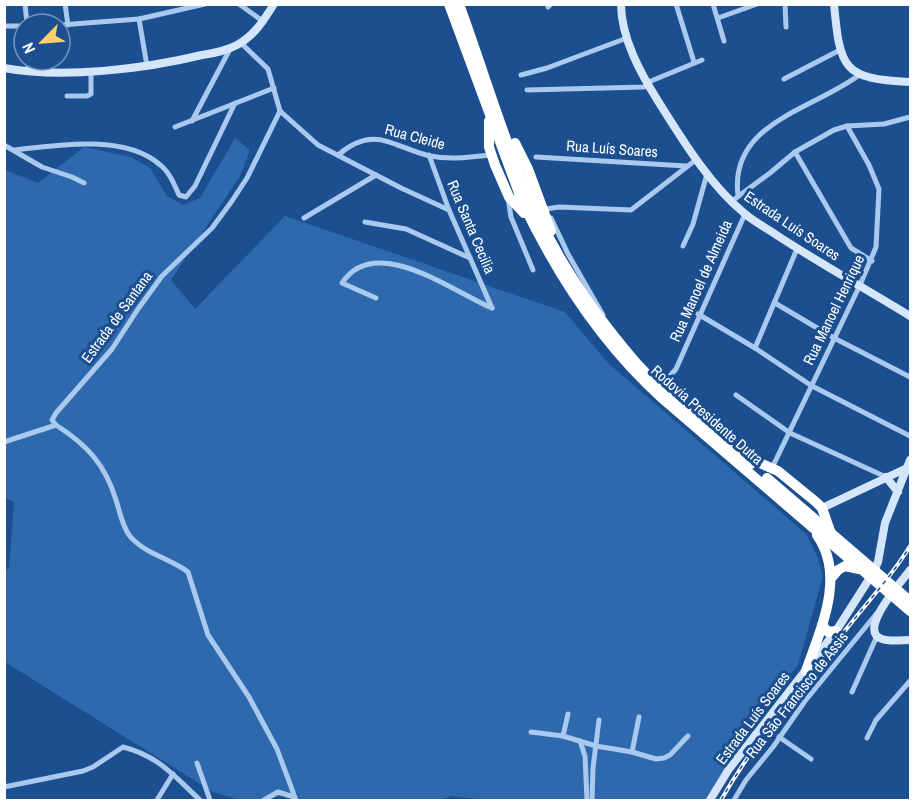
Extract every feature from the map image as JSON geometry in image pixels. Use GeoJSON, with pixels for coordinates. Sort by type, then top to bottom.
{"type":"FeatureCollection","features":[{"type":"Feature","properties":{"kind":"highway","name":"Rodovia Presidente Dutra"},"geometry":{"type":"LineString","coordinates":[[449,4],[522,201],[534,227],[591,320],[643,381],[723,451],[905,600],[910,611]]}},
{"type":"Feature","properties":{"kind":"highway","name":"Rodovia Presidente Dutra"},"geometry":{"type":"LineString","coordinates":[[459,4],[525,186],[556,249],[587,300],[633,358],[660,387],[830,531],[864,568]]}},
{"type":"Feature","properties":{"kind":"highway"},"geometry":{"type":"LineString","coordinates":[[457,26],[472,76],[485,108],[489,122],[492,155],[507,194],[528,219],[567,289],[574,294]]}},
{"type":"Feature","properties":{"kind":"highway"},"geometry":{"type":"LineString","coordinates":[[471,39],[485,63],[508,128],[544,207],[556,249]]}},
{"type":"Feature","properties":{"kind":"highway"},"geometry":{"type":"LineString","coordinates":[[723,451],[818,536],[830,559],[832,577],[822,625],[806,671]]}},
{"type":"Feature","properties":{"kind":"highway"},"geometry":{"type":"LineString","coordinates":[[740,455],[772,468],[788,478],[822,508],[830,531]]}},
{"type":"Feature","properties":{"kind":"highway"},"geometry":{"type":"LineString","coordinates":[[832,577],[845,566],[864,568]]}},
{"type":"Feature","properties":{"kind":"highway"},"geometry":{"type":"LineString","coordinates":[[822,625],[828,632],[836,631]]}},
{"type":"Feature","properties":{"kind":"main road"},"geometry":{"type":"LineString","coordinates":[[72,71],[147,66],[230,49],[241,43],[264,22],[274,4]]}},
{"type":"Feature","properties":{"kind":"main road","name":"Estrada Luís Soares"},"geometry":{"type":"LineString","coordinates":[[621,4],[622,23],[627,38],[648,84],[697,159],[732,201],[745,214],[797,249],[910,316]]}},
{"type":"Feature","properties":{"kind":"main road"},"geometry":{"type":"LineString","coordinates":[[834,4],[840,50],[848,64],[859,75],[910,82]]}},
{"type":"Feature","properties":{"kind":"main road"},"geometry":{"type":"LineString","coordinates":[[822,508],[909,464]]}},
{"type":"Feature","properties":{"kind":"main road","name":"Estrada Luís Soares"},"geometry":{"type":"LineString","coordinates":[[710,801],[729,769],[836,631],[877,565],[885,523],[909,464]]}},
{"type":"Feature","properties":{"kind":"main road"},"geometry":{"type":"LineString","coordinates":[[886,477],[898,492]]}},
{"type":"Feature","properties":{"kind":"main road"},"geometry":{"type":"LineString","coordinates":[[910,570],[882,607],[874,623],[877,636],[885,640],[910,640]]}},
{"type":"Feature","properties":{"kind":"street"},"geometry":{"type":"LineString","coordinates":[[72,25],[139,19],[205,4]]}},
{"type":"Feature","properties":{"kind":"street"},"geometry":{"type":"LineString","coordinates":[[239,4],[264,22]]}},
{"type":"Feature","properties":{"kind":"street"},"geometry":{"type":"LineString","coordinates":[[676,4],[694,62]]}},
{"type":"Feature","properties":{"kind":"street"},"geometry":{"type":"LineString","coordinates":[[714,4],[724,41]]}},
{"type":"Feature","properties":{"kind":"street"},"geometry":{"type":"LineString","coordinates":[[717,18],[757,4]]}},
{"type":"Feature","properties":{"kind":"street"},"geometry":{"type":"LineString","coordinates":[[785,4],[786,27]]}},
{"type":"Feature","properties":{"kind":"street"},"geometry":{"type":"LineString","coordinates":[[139,19],[147,66]]}},
{"type":"Feature","properties":{"kind":"street"},"geometry":{"type":"LineString","coordinates":[[521,75],[548,68],[627,38]]}},
{"type":"Feature","properties":{"kind":"street"},"geometry":{"type":"LineString","coordinates":[[241,43],[268,69],[280,111],[311,140],[376,175],[449,210]]}},
{"type":"Feature","properties":{"kind":"street"},"geometry":{"type":"LineString","coordinates":[[192,121],[230,49]]}},
{"type":"Feature","properties":{"kind":"street"},"geometry":{"type":"LineString","coordinates":[[784,79],[840,50]]}},
{"type":"Feature","properties":{"kind":"street"},"geometry":{"type":"LineString","coordinates":[[527,90],[644,87],[702,60]]}},
{"type":"Feature","properties":{"kind":"street"},"geometry":{"type":"LineString","coordinates":[[67,96],[91,94],[91,71]]}},
{"type":"Feature","properties":{"kind":"street"},"geometry":{"type":"LineString","coordinates":[[738,195],[741,160],[745,152],[764,132],[782,118],[840,89],[859,75]]}},
{"type":"Feature","properties":{"kind":"street"},"geometry":{"type":"LineString","coordinates":[[175,128],[274,88]]}},
{"type":"Feature","properties":{"kind":"street"},"geometry":{"type":"LineString","coordinates":[[15,150],[82,143],[141,153],[161,165],[179,195],[186,197],[195,186],[235,103]]}},
{"type":"Feature","properties":{"kind":"street","name":"Estrada de Santana"},"geometry":{"type":"LineString","coordinates":[[56,425],[52,420],[56,413],[112,349],[162,276],[212,228],[232,201],[247,178],[280,111]]}},
{"type":"Feature","properties":{"kind":"street"},"geometry":{"type":"LineString","coordinates":[[732,201],[795,152],[828,133],[847,126],[884,124],[910,117]]}},
{"type":"Feature","properties":{"kind":"street","name":"Rua Manoel Henrique"},"geometry":{"type":"LineString","coordinates":[[772,468],[872,261],[878,235],[879,189],[869,165],[847,126]]}},
{"type":"Feature","properties":{"kind":"street","name":"Rua Cleide"},"geometry":{"type":"LineString","coordinates":[[338,155],[354,143],[379,138],[429,156],[454,159],[492,155]]}},
{"type":"Feature","properties":{"kind":"street"},"geometry":{"type":"LineString","coordinates":[[4,145],[42,167],[84,183]]}},
{"type":"Feature","properties":{"kind":"street"},"geometry":{"type":"LineString","coordinates":[[795,152],[851,248],[872,261]]}},
{"type":"Feature","properties":{"kind":"street","name":"Rua Santa Cecilia"},"geometry":{"type":"LineString","coordinates":[[376,298],[342,283],[348,273],[378,262],[396,264],[492,308],[449,210],[429,156]]}},
{"type":"Feature","properties":{"kind":"street","name":"Rua Luís Soares"},"geometry":{"type":"LineString","coordinates":[[536,157],[686,166]]}},
{"type":"Feature","properties":{"kind":"street"},"geometry":{"type":"LineString","coordinates":[[604,323],[599,307],[544,207],[631,210],[697,159]]}},
{"type":"Feature","properties":{"kind":"street"},"geometry":{"type":"LineString","coordinates":[[682,246],[695,216],[707,172]]}},
{"type":"Feature","properties":{"kind":"street"},"geometry":{"type":"LineString","coordinates":[[304,218],[376,175]]}},
{"type":"Feature","properties":{"kind":"street"},"geometry":{"type":"LineString","coordinates":[[507,194],[511,217],[533,270]]}},
{"type":"Feature","properties":{"kind":"street","name":"Rua Manoel de Almeida"},"geometry":{"type":"LineString","coordinates":[[660,387],[676,369],[698,314],[745,214]]}},
{"type":"Feature","properties":{"kind":"street"},"geometry":{"type":"LineString","coordinates":[[365,222],[406,229],[470,258]]}},
{"type":"Feature","properties":{"kind":"street"},"geometry":{"type":"LineString","coordinates":[[755,348],[797,249]]}},
{"type":"Feature","properties":{"kind":"street"},"geometry":{"type":"LineString","coordinates":[[774,303],[834,338],[910,377]]}},
{"type":"Feature","properties":{"kind":"street"},"geometry":{"type":"LineString","coordinates":[[698,314],[812,386],[910,436]]}},
{"type":"Feature","properties":{"kind":"street"},"geometry":{"type":"LineString","coordinates":[[736,395],[790,433],[886,477]]}},
{"type":"Feature","properties":{"kind":"street"},"geometry":{"type":"LineString","coordinates":[[4,442],[56,425],[91,452],[102,468],[130,536],[152,553],[188,572],[208,635],[249,697],[277,749],[295,799]]}},
{"type":"Feature","properties":{"kind":"street","name":"Rua São Francisco de Assis"},"geometry":{"type":"LineString","coordinates":[[734,801],[746,780],[805,701],[882,607]]}},
{"type":"Feature","properties":{"kind":"street"},"geometry":{"type":"LineString","coordinates":[[852,692],[877,636]]}},
{"type":"Feature","properties":{"kind":"street"},"geometry":{"type":"LineString","coordinates":[[867,738],[876,720],[910,681]]}},
{"type":"Feature","properties":{"kind":"street"},"geometry":{"type":"LineString","coordinates":[[563,736],[568,714]]}},
{"type":"Feature","properties":{"kind":"street"},"geometry":{"type":"LineString","coordinates":[[632,752],[639,717]]}},
{"type":"Feature","properties":{"kind":"street"},"geometry":{"type":"LineString","coordinates":[[592,801],[593,768],[599,720]]}},
{"type":"Feature","properties":{"kind":"street"},"geometry":{"type":"LineString","coordinates":[[531,732],[563,736],[656,759],[664,758],[688,736]]}},
{"type":"Feature","properties":{"kind":"street"},"geometry":{"type":"LineString","coordinates":[[779,737],[811,759]]}},
{"type":"Feature","properties":{"kind":"street"},"geometry":{"type":"LineString","coordinates":[[580,741],[585,756],[587,801]]}},
{"type":"Feature","properties":{"kind":"street"},"geometry":{"type":"LineString","coordinates":[[4,787],[83,771],[123,747],[150,758],[173,774],[200,801]]}},
{"type":"Feature","properties":{"kind":"street"},"geometry":{"type":"LineString","coordinates":[[197,763],[210,801]]}},
{"type":"Feature","properties":{"kind":"street"},"geometry":{"type":"LineString","coordinates":[[158,801],[173,774]]}},
{"type":"Feature","properties":{"kind":"street"},"geometry":{"type":"LineString","coordinates":[[264,801],[278,792],[288,780]]}},
{"type":"Feature","properties":{"kind":"street"},"geometry":{"type":"LineString","coordinates":[[278,792],[295,799]]}},
{"type":"Feature","properties":{"kind":"shaded area"},"geometry":{"type":"Polygon","coordinates":[[[235,138],[250,150],[240,176],[171,280],[195,309],[285,216],[565,312],[607,362],[806,534],[817,556],[823,576],[798,665],[752,725],[706,800],[484,800],[452,796],[440,800],[300,800],[296,792],[263,800],[246,800],[213,792],[5,662],[4,569],[9,569],[14,502],[4,497],[5,170],[38,183],[84,147],[131,157],[150,168],[167,196],[183,205],[200,198],[235,138]]]}},
{"type":"Feature","properties":{"kind":"railway"},"geometry":{"type":"LineString","coordinates":[[721,800],[767,731],[890,576],[910,546]]}}]}
